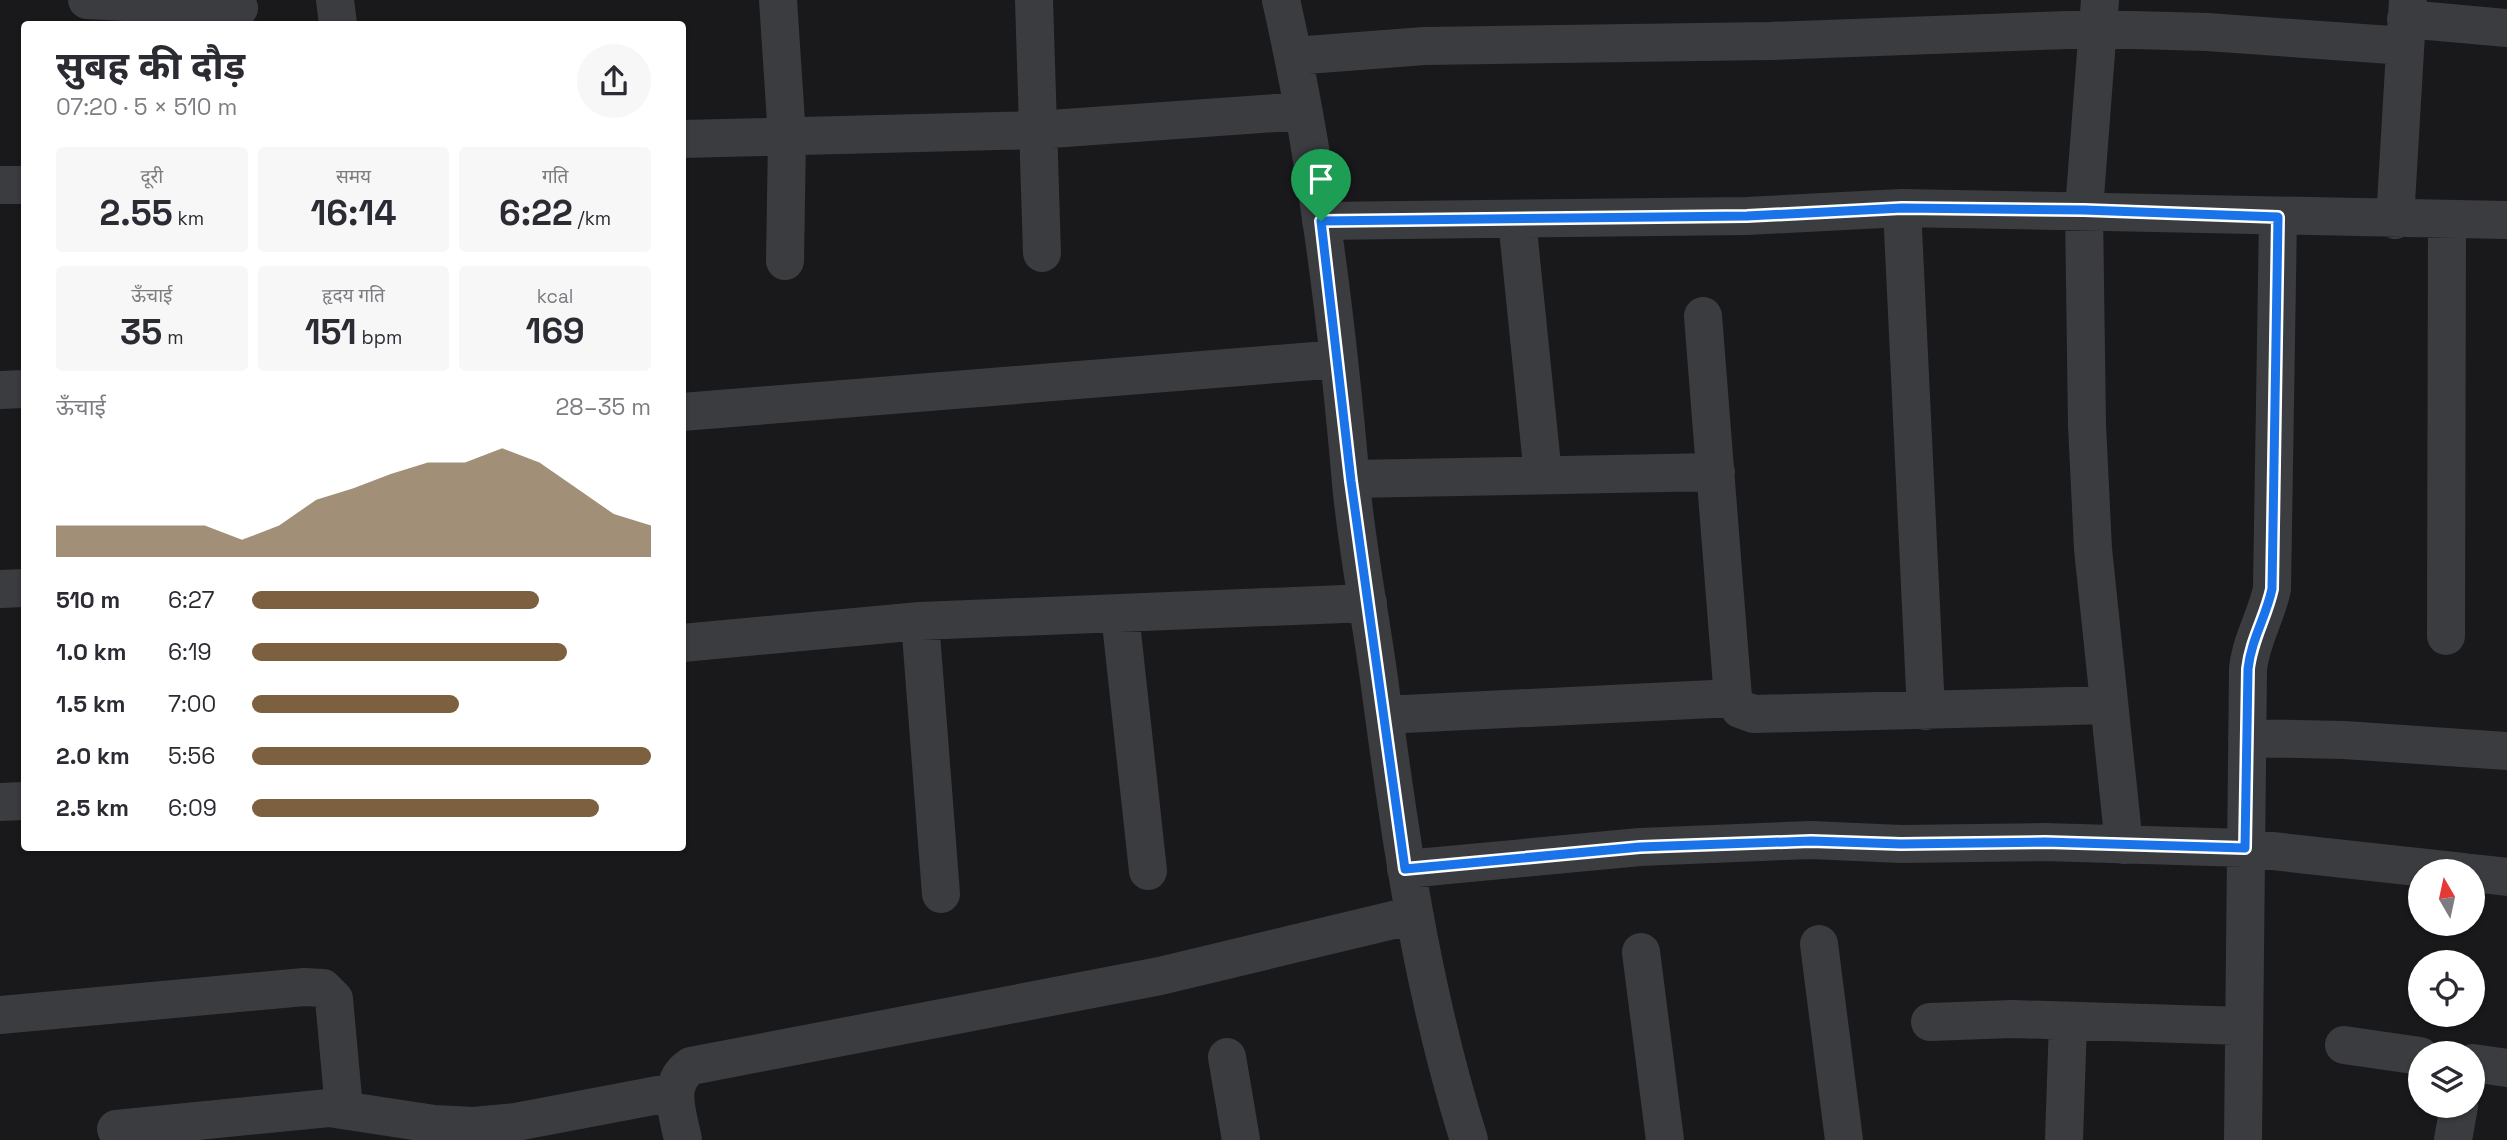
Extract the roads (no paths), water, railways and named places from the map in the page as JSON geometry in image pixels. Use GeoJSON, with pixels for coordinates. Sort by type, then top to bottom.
{"type":"FeatureCollection","features":[{"type":"Feature","properties":{"kind":"street"},"geometry":{"type":"LineString","coordinates":[[87,0],[239,8]]}},
{"type":"Feature","properties":{"kind":"street"},"geometry":{"type":"LineString","coordinates":[[335,0],[338,21]]}},
{"type":"Feature","properties":{"kind":"street"},"geometry":{"type":"LineString","coordinates":[[778,0],[787,137],[785,261]]}},
{"type":"Feature","properties":{"kind":"street"},"geometry":{"type":"LineString","coordinates":[[1034,0],[1042,253]]}},
{"type":"Feature","properties":{"kind":"street"},"geometry":{"type":"LineString","coordinates":[[1281,0],[1294,56],[1321,221],[1351,479],[1405,869],[1426,985],[1469,1140]]}},
{"type":"Feature","properties":{"kind":"street"},"geometry":{"type":"LineString","coordinates":[[1294,56],[1424,46],[1770,41],[2098,14],[2207,32],[2406,22],[2507,28]]}},
{"type":"Feature","properties":{"kind":"street"},"geometry":{"type":"LineString","coordinates":[[2098,14],[2084,210],[2092,535],[2124,845]]}},
{"type":"Feature","properties":{"kind":"street"},"geometry":{"type":"LineString","coordinates":[[2395,220],[2406,22]]}},
{"type":"Feature","properties":{"kind":"street"},"geometry":{"type":"LineString","coordinates":[[686,139],[1037,130],[1303,111]]}},
{"type":"Feature","properties":{"kind":"street"},"geometry":{"type":"LineString","coordinates":[[0,185],[21,185]]}},
{"type":"Feature","properties":{"kind":"street"},"geometry":{"type":"LineString","coordinates":[[1902,208],[1926,711]]}},
{"type":"Feature","properties":{"kind":"street"},"geometry":{"type":"LineString","coordinates":[[1321,221],[1747,216],[1902,208],[2084,210],[2395,220],[2507,220]]}},
{"type":"Feature","properties":{"kind":"street"},"geometry":{"type":"LineString","coordinates":[[2243,1140],[2245,848],[2250,648],[2267,609],[2272,589],[2278,217]]}},
{"type":"Feature","properties":{"kind":"street"},"geometry":{"type":"LineString","coordinates":[[1517,220],[1543,475]]}},
{"type":"Feature","properties":{"kind":"street"},"geometry":{"type":"LineString","coordinates":[[2446,636],[2447,220]]}},
{"type":"Feature","properties":{"kind":"street"},"geometry":{"type":"LineString","coordinates":[[1703,316],[1733,698],[1740,709],[1754,714],[2108,705]]}},
{"type":"Feature","properties":{"kind":"street"},"geometry":{"type":"LineString","coordinates":[[686,412],[1338,359]]}},
{"type":"Feature","properties":{"kind":"street"},"geometry":{"type":"LineString","coordinates":[[0,390],[21,389]]}},
{"type":"Feature","properties":{"kind":"street"},"geometry":{"type":"LineString","coordinates":[[1351,479],[1716,472]]}},
{"type":"Feature","properties":{"kind":"street"},"geometry":{"type":"LineString","coordinates":[[0,589],[21,588]]}},
{"type":"Feature","properties":{"kind":"street"},"geometry":{"type":"LineString","coordinates":[[686,643],[920,621],[1368,603]]}},
{"type":"Feature","properties":{"kind":"street"},"geometry":{"type":"LineString","coordinates":[[1120,614],[1147,871]]}},
{"type":"Feature","properties":{"kind":"street"},"geometry":{"type":"LineString","coordinates":[[920,621],[941,894]]}},
{"type":"Feature","properties":{"kind":"street"},"geometry":{"type":"LineString","coordinates":[[1384,715],[1733,698]]}},
{"type":"Feature","properties":{"kind":"street"},"geometry":{"type":"LineString","coordinates":[[2247,738],[2370,741],[2507,751]]}},
{"type":"Feature","properties":{"kind":"street"},"geometry":{"type":"LineString","coordinates":[[0,802],[21,801]]}},
{"type":"Feature","properties":{"kind":"street"},"geometry":{"type":"LineString","coordinates":[[1405,869],[1640,847],[1811,841],[1901,844],[2045,842],[2245,848],[2408,866]]}},
{"type":"Feature","properties":{"kind":"street"},"geometry":{"type":"LineString","coordinates":[[2485,874],[2507,877]]}},
{"type":"Feature","properties":{"kind":"street"},"geometry":{"type":"LineString","coordinates":[[683,1140],[674,1092],[679,1074],[691,1066],[1160,976],[1414,915]]}},
{"type":"Feature","properties":{"kind":"street"},"geometry":{"type":"LineString","coordinates":[[1819,944],[1844,1140]]}},
{"type":"Feature","properties":{"kind":"street"},"geometry":{"type":"LineString","coordinates":[[1641,952],[1665,1140]]}},
{"type":"Feature","properties":{"kind":"street"},"geometry":{"type":"LineString","coordinates":[[0,1015],[304,987],[323,988],[334,999],[344,1109]]}},
{"type":"Feature","properties":{"kind":"street"},"geometry":{"type":"LineString","coordinates":[[1930,1022],[2013,1019],[2244,1026]]}},
{"type":"Feature","properties":{"kind":"street"},"geometry":{"type":"LineString","coordinates":[[2064,1140],[2068,1022]]}},
{"type":"Feature","properties":{"kind":"street"},"geometry":{"type":"LineString","coordinates":[[2344,1045],[2408,1054]]}},
{"type":"Feature","properties":{"kind":"street"},"geometry":{"type":"LineString","coordinates":[[1227,1057],[1241,1140]]}},
{"type":"Feature","properties":{"kind":"street"},"geometry":{"type":"LineString","coordinates":[[2485,1065],[2507,1068]]}},
{"type":"Feature","properties":{"kind":"street"},"geometry":{"type":"LineString","coordinates":[[116,1129],[344,1109],[434,1124],[473,1126],[516,1122],[674,1092]]}},
{"type":"Feature","properties":{"kind":"street"},"geometry":{"type":"LineString","coordinates":[[2453,1140],[2457,1118]]}}]}
